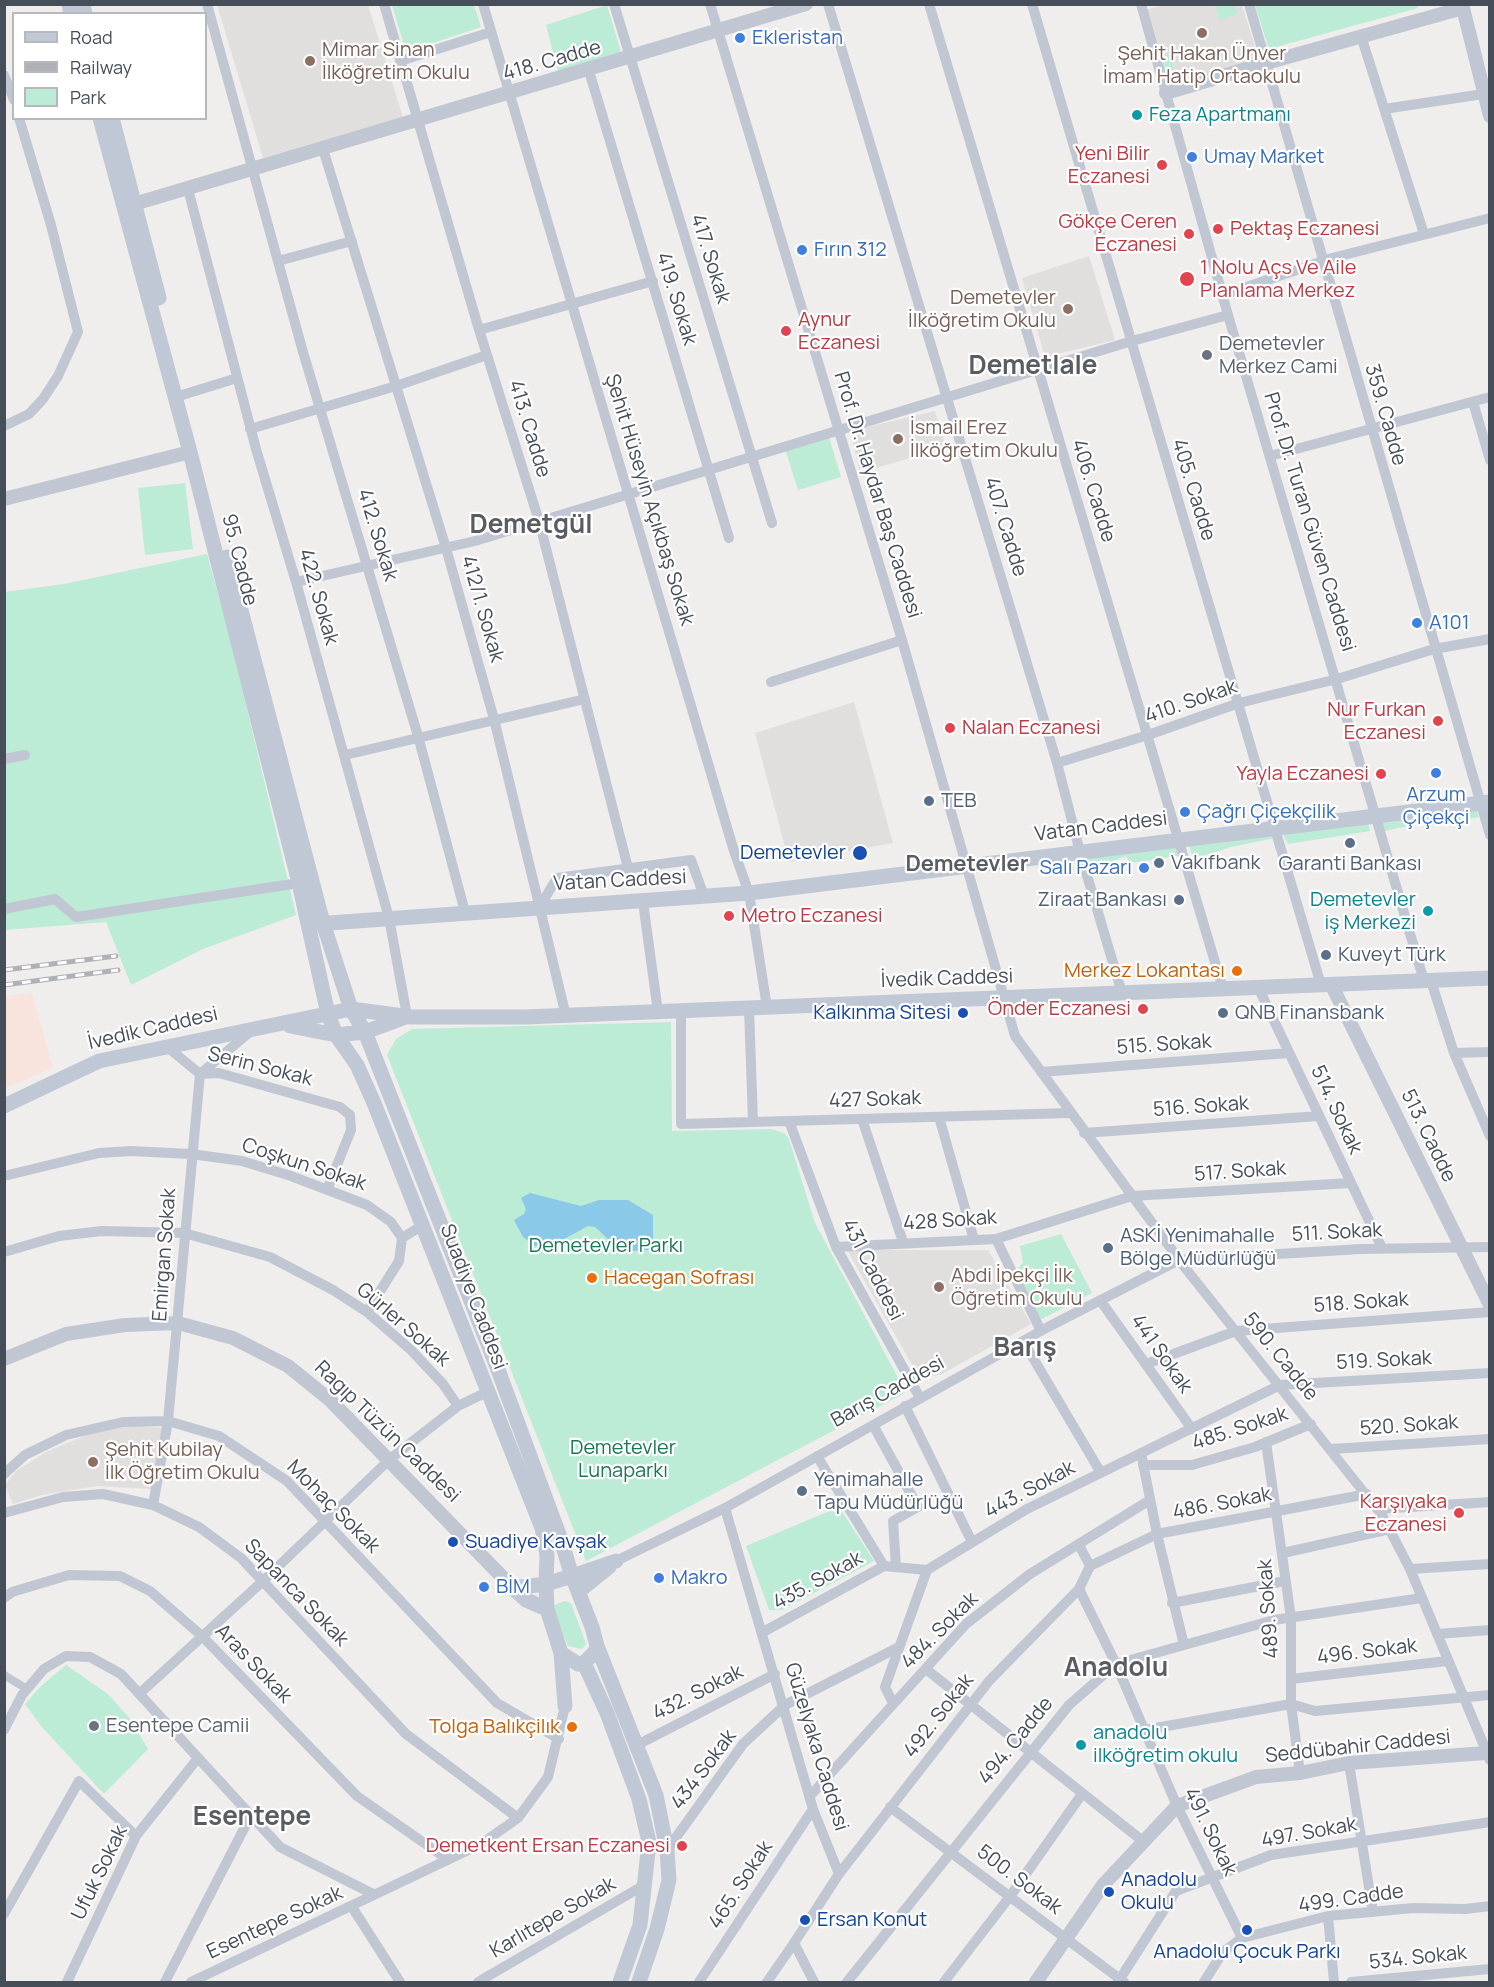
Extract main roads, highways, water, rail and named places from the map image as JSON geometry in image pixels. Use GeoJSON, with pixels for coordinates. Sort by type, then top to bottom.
{"type":"FeatureCollection","features":[{"type":"Feature","properties":{"kind":"main road","name":"95. Cadde"},"geometry":{"type":"LineString","coordinates":[[101,120],[129,205]]}},
{"type":"Feature","properties":{"kind":"main road","name":"95. Cadde"},"geometry":{"type":"LineString","coordinates":[[112,120],[129,205],[316,924],[328,1014]]}},
{"type":"Feature","properties":{"kind":"main road","name":"95. Cadde"},"geometry":{"type":"LineString","coordinates":[[194,451],[299,883],[351,1009]]}},
{"type":"Feature","properties":{"kind":"main road","name":"Vatan Caddesi"},"geometry":{"type":"LineString","coordinates":[[316,924],[540,906],[643,902],[749,893],[1485,802]]}},
{"type":"Feature","properties":{"kind":"main road","name":"İvedik Caddesi"},"geometry":{"type":"LineString","coordinates":[[4,1106],[92,1064],[166,1046],[284,1025],[351,1009],[407,1016],[567,1016],[1490,978]]}},
{"type":"Feature","properties":{"kind":"main road"},"geometry":{"type":"LineString","coordinates":[[351,1009],[364,1032]]}},
{"type":"Feature","properties":{"kind":"main road"},"geometry":{"type":"LineString","coordinates":[[328,1014],[336,1035]]}},
{"type":"Feature","properties":{"kind":"main road","name":"İvedik Caddesi"},"geometry":{"type":"LineString","coordinates":[[284,1025],[336,1035],[364,1032],[407,1016]]}},
{"type":"Feature","properties":{"kind":"main road","name":"Suadiye Caddesi"},"geometry":{"type":"LineString","coordinates":[[364,1032],[497,1367],[560,1537],[597,1646],[656,1795],[667,1850],[669,1880],[657,1929],[639,1983]]}},
{"type":"Feature","properties":{"kind":"main road","name":"Suadiye Caddesi"},"geometry":{"type":"LineString","coordinates":[[336,1035],[357,1065],[423,1225],[542,1528],[547,1555],[547,1609],[561,1653]]}},
{"type":"Feature","properties":{"kind":"main road","name":"Barış Caddesi"},"geometry":{"type":"LineString","coordinates":[[572,1576],[616,1562],[579,1592]]}},
{"type":"Feature","properties":{"kind":"main road"},"geometry":{"type":"LineString","coordinates":[[546,1584],[572,1576]]}},
{"type":"Feature","properties":{"kind":"main road","name":"Ragıp Tüzün Caddesi"},"geometry":{"type":"LineString","coordinates":[[546,1584],[513,1588],[526,1600],[547,1609]]}},
{"type":"Feature","properties":{"kind":"main road"},"geometry":{"type":"LineString","coordinates":[[561,1653],[565,1706],[581,1663],[595,1652],[597,1646]]}},
{"type":"Feature","properties":{"kind":"main road"},"geometry":{"type":"LineString","coordinates":[[561,1653],[581,1663],[607,1713],[639,1799],[649,1842],[640,1926],[620,1983]]}},
{"type":"Feature","properties":{"kind":"water"},"geometry":{"type":"Polygon","coordinates":[[[530,1193],[581,1206],[599,1200],[628,1200],[653,1215],[653,1242],[648,1250],[630,1251],[611,1242],[595,1227],[588,1226],[555,1244],[535,1246],[523,1237],[514,1220],[524,1214],[526,1209],[521,1198],[530,1193]]]}},
{"type":"Feature","properties":{"kind":"railway"},"geometry":{"type":"LineString","coordinates":[[4,970],[116,956]]}},
{"type":"Feature","properties":{"kind":"railway"},"geometry":{"type":"LineString","coordinates":[[4,985],[118,970]]}},
{"type":"Feature","properties":{"kind":"place","name":"Şehit Hakan Ünver İmam Hatip Ortaokulu"},"geometry":{"type":"Point","coordinates":[1202,33]}},
{"type":"Feature","properties":{"kind":"place","name":"Ekleristan"},"geometry":{"type":"Point","coordinates":[740,38]}},
{"type":"Feature","properties":{"kind":"place","name":"Mimar Sinan İlköğretim Okulu"},"geometry":{"type":"Point","coordinates":[310,61]}},
{"type":"Feature","properties":{"kind":"place","name":"Feza Apartmanı"},"geometry":{"type":"Point","coordinates":[1137,115]}},
{"type":"Feature","properties":{"kind":"place","name":"Umay Market"},"geometry":{"type":"Point","coordinates":[1192,157]}},
{"type":"Feature","properties":{"kind":"place","name":"Yeni Bilir Eczanesi"},"geometry":{"type":"Point","coordinates":[1162,165]}},
{"type":"Feature","properties":{"kind":"place","name":"Pektaş Eczanesi"},"geometry":{"type":"Point","coordinates":[1218,229]}},
{"type":"Feature","properties":{"kind":"place","name":"Gökçe Ceren Eczanesi"},"geometry":{"type":"Point","coordinates":[1189,234]}},
{"type":"Feature","properties":{"kind":"place","name":"Fırın 312"},"geometry":{"type":"Point","coordinates":[802,250]}},
{"type":"Feature","properties":{"kind":"place","name":"1 Nolu Açs Ve Aile Planlama Merkez"},"geometry":{"type":"Point","coordinates":[1187,279]}},
{"type":"Feature","properties":{"kind":"place","name":"Demetevler İlköğretim Okulu"},"geometry":{"type":"Point","coordinates":[1068,309]}},
{"type":"Feature","properties":{"kind":"place","name":"Aynur Eczanesi"},"geometry":{"type":"Point","coordinates":[786,331]}},
{"type":"Feature","properties":{"kind":"place","name":"Demetevler Merkez Cami"},"geometry":{"type":"Point","coordinates":[1207,355]}},
{"type":"Feature","properties":{"kind":"place","name":"İsmail Erez İlköğretim Okulu"},"geometry":{"type":"Point","coordinates":[898,439]}},
{"type":"Feature","properties":{"kind":"place","name":"A101"},"geometry":{"type":"Point","coordinates":[1417,623]}},
{"type":"Feature","properties":{"kind":"place","name":"Nur Furkan Eczanesi"},"geometry":{"type":"Point","coordinates":[1438,721]}},
{"type":"Feature","properties":{"kind":"place","name":"Nalan Eczanesi"},"geometry":{"type":"Point","coordinates":[950,728]}},
{"type":"Feature","properties":{"kind":"place","name":"Arzum Çiçekçi"},"geometry":{"type":"Point","coordinates":[1436,773]}},
{"type":"Feature","properties":{"kind":"place","name":"Yayla Eczanesi"},"geometry":{"type":"Point","coordinates":[1381,774]}},
{"type":"Feature","properties":{"kind":"place","name":"TEB"},"geometry":{"type":"Point","coordinates":[929,801]}},
{"type":"Feature","properties":{"kind":"place","name":"Çağrı Çiçekçilik"},"geometry":{"type":"Point","coordinates":[1185,812]}},
{"type":"Feature","properties":{"kind":"place","name":"Garanti Bankası"},"geometry":{"type":"Point","coordinates":[1350,843]}},
{"type":"Feature","properties":{"kind":"place","name":"Demetevler"},"geometry":{"type":"Point","coordinates":[860,853]}},
{"type":"Feature","properties":{"kind":"place","name":"Vakıfbank"},"geometry":{"type":"Point","coordinates":[1159,863]}},
{"type":"Feature","properties":{"kind":"place","name":"Salı Pazarı"},"geometry":{"type":"Point","coordinates":[1144,868]}},
{"type":"Feature","properties":{"kind":"place","name":"Ziraat Bankası"},"geometry":{"type":"Point","coordinates":[1179,900]}},
{"type":"Feature","properties":{"kind":"place","name":"Demetevler iş Merkezi"},"geometry":{"type":"Point","coordinates":[1428,911]}},
{"type":"Feature","properties":{"kind":"place","name":"Metro Eczanesi"},"geometry":{"type":"Point","coordinates":[729,916]}},
{"type":"Feature","properties":{"kind":"place","name":"Kuveyt Türk"},"geometry":{"type":"Point","coordinates":[1326,955]}},
{"type":"Feature","properties":{"kind":"place","name":"Merkez Lokantası"},"geometry":{"type":"Point","coordinates":[1237,971]}},
{"type":"Feature","properties":{"kind":"place","name":"Önder Eczanesi"},"geometry":{"type":"Point","coordinates":[1143,1009]}},
{"type":"Feature","properties":{"kind":"place","name":"Kalkınma Sitesi"},"geometry":{"type":"Point","coordinates":[963,1013]}},
{"type":"Feature","properties":{"kind":"place","name":"QNB Finansbank"},"geometry":{"type":"Point","coordinates":[1223,1013]}},
{"type":"Feature","properties":{"kind":"place","name":"ASKİ Yenimahalle Bölge Müdürlüğü"},"geometry":{"type":"Point","coordinates":[1108,1248]}},
{"type":"Feature","properties":{"kind":"place","name":"Hacegan Sofrası"},"geometry":{"type":"Point","coordinates":[592,1278]}},
{"type":"Feature","properties":{"kind":"place","name":"Abdi İpekçi İlk Öğretim Okulu"},"geometry":{"type":"Point","coordinates":[939,1287]}},
{"type":"Feature","properties":{"kind":"place","name":"Şehit Kubilay İlk Öğretim Okulu"},"geometry":{"type":"Point","coordinates":[93,1462]}},
{"type":"Feature","properties":{"kind":"place","name":"Yenimahalle Tapu Müdürlüğü"},"geometry":{"type":"Point","coordinates":[802,1491]}},
{"type":"Feature","properties":{"kind":"place","name":"Karşıyaka Eczanesi"},"geometry":{"type":"Point","coordinates":[1459,1513]}},
{"type":"Feature","properties":{"kind":"place","name":"Suadiye Kavşak"},"geometry":{"type":"Point","coordinates":[453,1542]}},
{"type":"Feature","properties":{"kind":"place","name":"Makro"},"geometry":{"type":"Point","coordinates":[659,1578]}},
{"type":"Feature","properties":{"kind":"place","name":"BİM"},"geometry":{"type":"Point","coordinates":[484,1587]}},
{"type":"Feature","properties":{"kind":"place","name":"Esentepe Camii"},"geometry":{"type":"Point","coordinates":[94,1726]}},
{"type":"Feature","properties":{"kind":"place","name":"Tolga Balıkçilık"},"geometry":{"type":"Point","coordinates":[572,1727]}},
{"type":"Feature","properties":{"kind":"place","name":"anadolu ilköğretim okulu"},"geometry":{"type":"Point","coordinates":[1081,1745]}},
{"type":"Feature","properties":{"kind":"place","name":"Demetkent Ersan Eczanesi"},"geometry":{"type":"Point","coordinates":[682,1846]}},
{"type":"Feature","properties":{"kind":"place","name":"Anadolu Okulu"},"geometry":{"type":"Point","coordinates":[1109,1892]}},
{"type":"Feature","properties":{"kind":"place","name":"Ersan Konut"},"geometry":{"type":"Point","coordinates":[805,1920]}},
{"type":"Feature","properties":{"kind":"place","name":"Anadolu Çocuk Parkı"},"geometry":{"type":"Point","coordinates":[1247,1930]}},
{"type":"Feature","properties":{"kind":"district","name":"Demetlale"},"geometry":{"type":"Point","coordinates":[1033,367]}},
{"type":"Feature","properties":{"kind":"district","name":"Demetgül"},"geometry":{"type":"Point","coordinates":[531,526]}},
{"type":"Feature","properties":{"kind":"district","name":"Demetevler"},"geometry":{"type":"Point","coordinates":[967,865]}},
{"type":"Feature","properties":{"kind":"district","name":"Barış"},"geometry":{"type":"Point","coordinates":[1025,1349]}},
{"type":"Feature","properties":{"kind":"district","name":"Anadolu"},"geometry":{"type":"Point","coordinates":[1116,1669]}},
{"type":"Feature","properties":{"kind":"district","name":"Esentepe"},"geometry":{"type":"Point","coordinates":[252,1818]}},
{"type":"Feature","properties":{"kind":"park label","name":"Demetevler Parkı"},"geometry":{"type":"Point","coordinates":[606,1246]}},
{"type":"Feature","properties":{"kind":"park label","name":"Demetevler Lunaparkı"},"geometry":{"type":"Point","coordinates":[623,1460]}}]}
